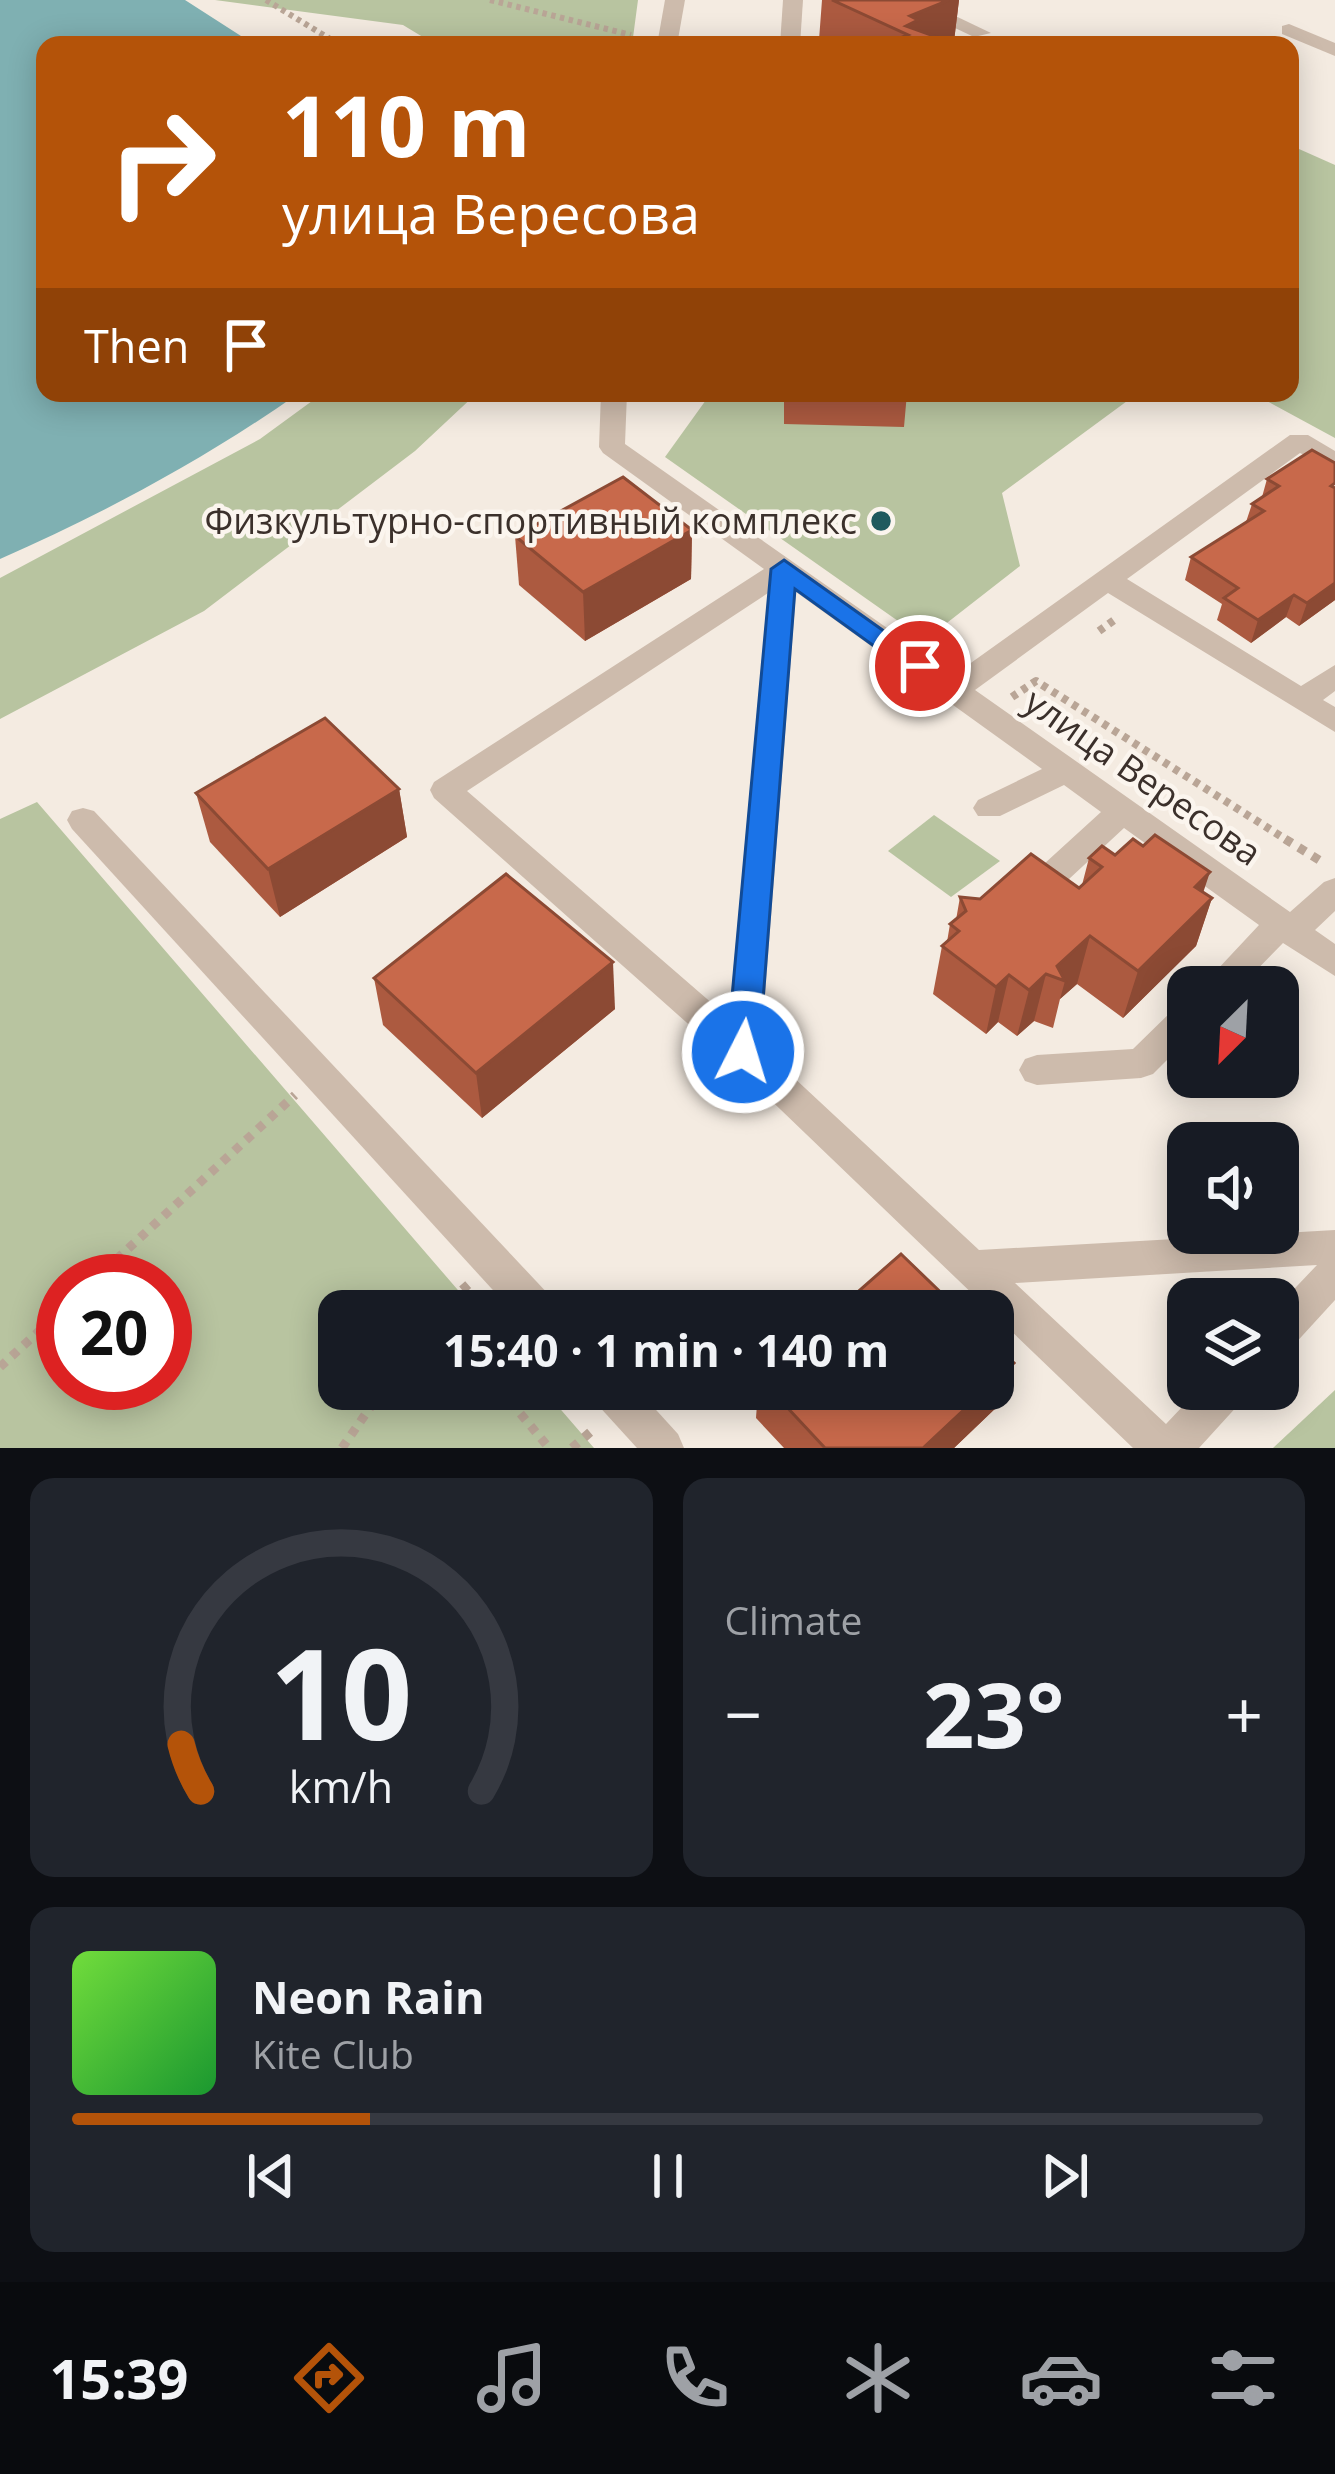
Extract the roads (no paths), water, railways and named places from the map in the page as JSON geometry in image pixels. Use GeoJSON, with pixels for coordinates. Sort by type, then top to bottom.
{"type":"FeatureCollection","features":[{"type":"Feature","properties":{"kind":"street"},"geometry":{"type":"LineString","coordinates":[[669,36],[675,0]]}},
{"type":"Feature","properties":{"kind":"street"},"geometry":{"type":"LineString","coordinates":[[791,36],[793,0]]}},
{"type":"Feature","properties":{"kind":"street"},"geometry":{"type":"LineString","coordinates":[[914,1],[981,33],[976,36]]}},
{"type":"Feature","properties":{"kind":"street"},"geometry":{"type":"LineString","coordinates":[[1288,30],[1335,50]]}},
{"type":"Feature","properties":{"kind":"street","name":"улица Вересова"},"geometry":{"type":"LineString","coordinates":[[614,402],[612,446],[1335,962]]}},
{"type":"Feature","properties":{"kind":"street"},"geometry":{"type":"LineString","coordinates":[[953,690],[1299,440],[1335,462]]}},
{"type":"Feature","properties":{"kind":"street"},"geometry":{"type":"LineString","coordinates":[[743,1052],[784,569]]}},
{"type":"Feature","properties":{"kind":"street"},"geometry":{"type":"LineString","coordinates":[[784,569],[445,790],[743,1052],[967,1268],[1167,1448],[1205,1410]]}},
{"type":"Feature","properties":{"kind":"street"},"geometry":{"type":"LineString","coordinates":[[1107,580],[1335,722]]}},
{"type":"Feature","properties":{"kind":"street"},"geometry":{"type":"LineString","coordinates":[[1302,701],[1335,675]]}},
{"type":"Feature","properties":{"kind":"street"},"geometry":{"type":"LineString","coordinates":[[989,808],[1066,770]]}},
{"type":"Feature","properties":{"kind":"street"},"geometry":{"type":"LineString","coordinates":[[1044,883],[1123,810]]}},
{"type":"Feature","properties":{"kind":"street"},"geometry":{"type":"LineString","coordinates":[[83,820],[519,1290]]}},
{"type":"Feature","properties":{"kind":"street"},"geometry":{"type":"LineString","coordinates":[[1242,966],[1335,891]]}},
{"type":"Feature","properties":{"kind":"street"},"geometry":{"type":"LineString","coordinates":[[1037,1070],[1141,1063],[1167,1037]]}},
{"type":"Feature","properties":{"kind":"street"},"geometry":{"type":"LineString","coordinates":[[967,1268],[1335,1246]]}},
{"type":"Feature","properties":{"kind":"street"},"geometry":{"type":"LineString","coordinates":[[1299,1312],[1335,1273]]}},
{"type":"Feature","properties":{"kind":"street"},"geometry":{"type":"LineString","coordinates":[[629,1410],[664,1448]]}},
{"type":"Feature","properties":{"kind":"water"},"geometry":{"type":"Polygon","coordinates":[[[0,0],[185,0],[241,36],[36,36],[36,402],[285,402],[154,484],[0,559],[0,0]]]}},
{"type":"Feature","properties":{"kind":"place","name":"Физкультурно-спортивный комплекс"},"geometry":{"type":"Point","coordinates":[881,521]}}]}
